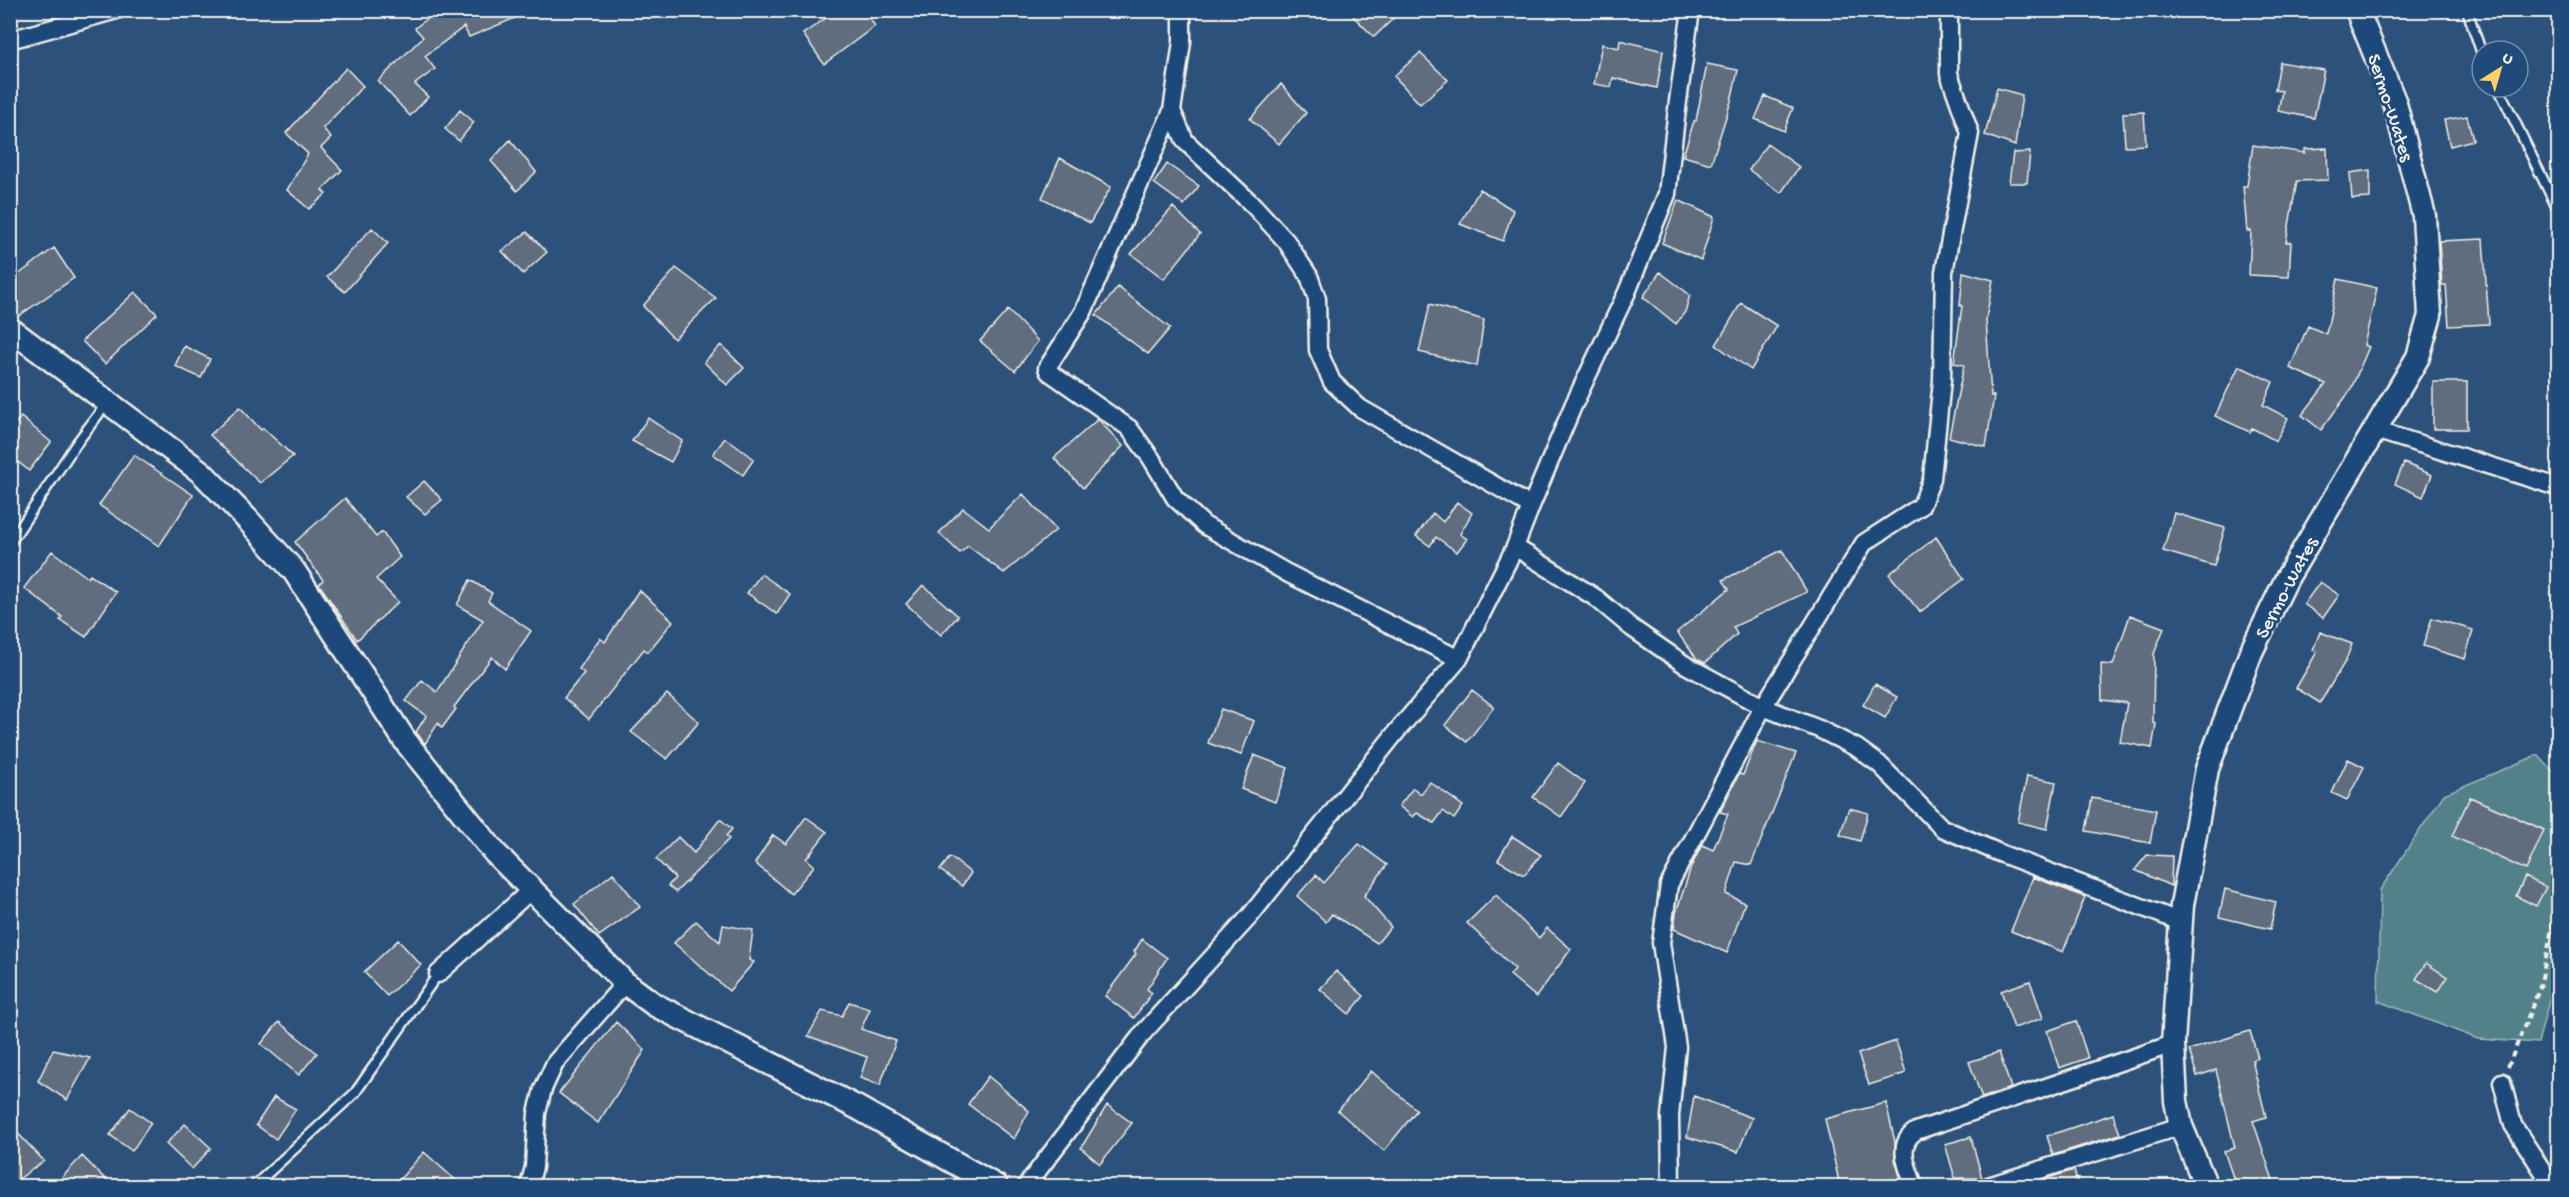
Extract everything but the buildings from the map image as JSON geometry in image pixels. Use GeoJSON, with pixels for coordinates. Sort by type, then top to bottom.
{"type":"FeatureCollection","features":[{"type":"Feature","properties":{"kind":"street"},"geometry":{"type":"LineString","coordinates":[[10,40],[117,10]]}},
{"type":"Feature","properties":{"kind":"street"},"geometry":{"type":"LineString","coordinates":[[1182,10],[1182,42],[1172,111],[1083,312],[1047,368],[1049,372],[1129,428],[1151,458],[1175,498],[1204,525],[1287,573],[1459,659]]}},
{"type":"Feature","properties":{"kind":"street"},"geometry":{"type":"LineString","coordinates":[[1026,1186],[1143,1033],[1250,916],[1396,731],[1459,659],[1515,547],[1573,406],[1627,292],[1667,194],[1691,10]]}},
{"type":"Feature","properties":{"kind":"street"},"geometry":{"type":"LineString","coordinates":[[1671,1186],[1670,1116],[1677,1047],[1661,943],[1669,885],[1762,707],[1864,543],[1921,506],[1932,479],[1942,380],[1944,272],[1970,134],[1949,74],[1949,10]]}},
{"type":"Feature","properties":{"kind":"street","name":"Sermo-Wates"},"geometry":{"type":"LineString","coordinates":[[2206,1186],[2181,1126],[2176,1101],[2173,1044],[2182,905],[2207,769],[2251,652],[2288,578],[2418,357],[2430,315],[2424,216],[2395,103],[2358,10]]}},
{"type":"Feature","properties":{"kind":"street"},"geometry":{"type":"LineString","coordinates":[[1172,111],[1185,141],[1278,232],[1309,276],[1317,299],[1318,350],[1332,382],[1360,408],[1531,506]]}},
{"type":"Feature","properties":{"kind":"street"},"geometry":{"type":"LineString","coordinates":[[10,328],[201,472],[247,519],[294,571],[406,742],[495,854],[625,983],[656,1005],[858,1108],[996,1186]]}},
{"type":"Feature","properties":{"kind":"street"},"geometry":{"type":"LineString","coordinates":[[2375,430],[2559,487]]}},
{"type":"Feature","properties":{"kind":"street"},"geometry":{"type":"LineString","coordinates":[[1515,547],[1596,598],[1632,628],[1684,664],[1762,707],[1819,729],[1857,748],[1879,764],[1942,828],[2002,855],[2181,922]]}},
{"type":"Feature","properties":{"kind":"street"},"geometry":{"type":"LineString","coordinates":[[438,974],[531,890]]}},
{"type":"Feature","properties":{"kind":"street"},"geometry":{"type":"LineString","coordinates":[[529,1186],[534,1167],[537,1113],[543,1089],[555,1063],[625,983]]}},
{"type":"Feature","properties":{"kind":"street"},"geometry":{"type":"LineString","coordinates":[[1914,1186],[1903,1150],[1905,1142],[1916,1131],[2173,1044]]}},
{"type":"Feature","properties":{"kind":"street"},"geometry":{"type":"LineString","coordinates":[[2502,1082],[2513,1125],[2548,1179],[2559,1186]]}},
{"type":"Feature","properties":{"kind":"street"},"geometry":{"type":"LineString","coordinates":[[1988,1186],[2181,1126]]}},
{"type":"Feature","properties":{"kind":"lane"},"geometry":{"type":"LineString","coordinates":[[2467,10],[2477,39]]}},
{"type":"Feature","properties":{"kind":"lane"},"geometry":{"type":"LineString","coordinates":[[2504,99],[2559,210]]}},
{"type":"Feature","properties":{"kind":"lane"},"geometry":{"type":"LineString","coordinates":[[10,543],[107,402]]}},
{"type":"Feature","properties":{"kind":"lane"},"geometry":{"type":"LineString","coordinates":[[254,1186],[355,1093],[438,974]]}},
{"type":"Feature","properties":{"kind":"path"},"geometry":{"type":"LineString","coordinates":[[2502,1082],[2540,987],[2559,898]]}},
{"type":"Feature","properties":{"kind":"green space"},"geometry":{"type":"Polygon","coordinates":[[[2538,755],[2558,777],[2558,966],[2538,1043],[2478,1039],[2378,1001],[2380,890],[2444,794],[2538,755]]]}}]}
